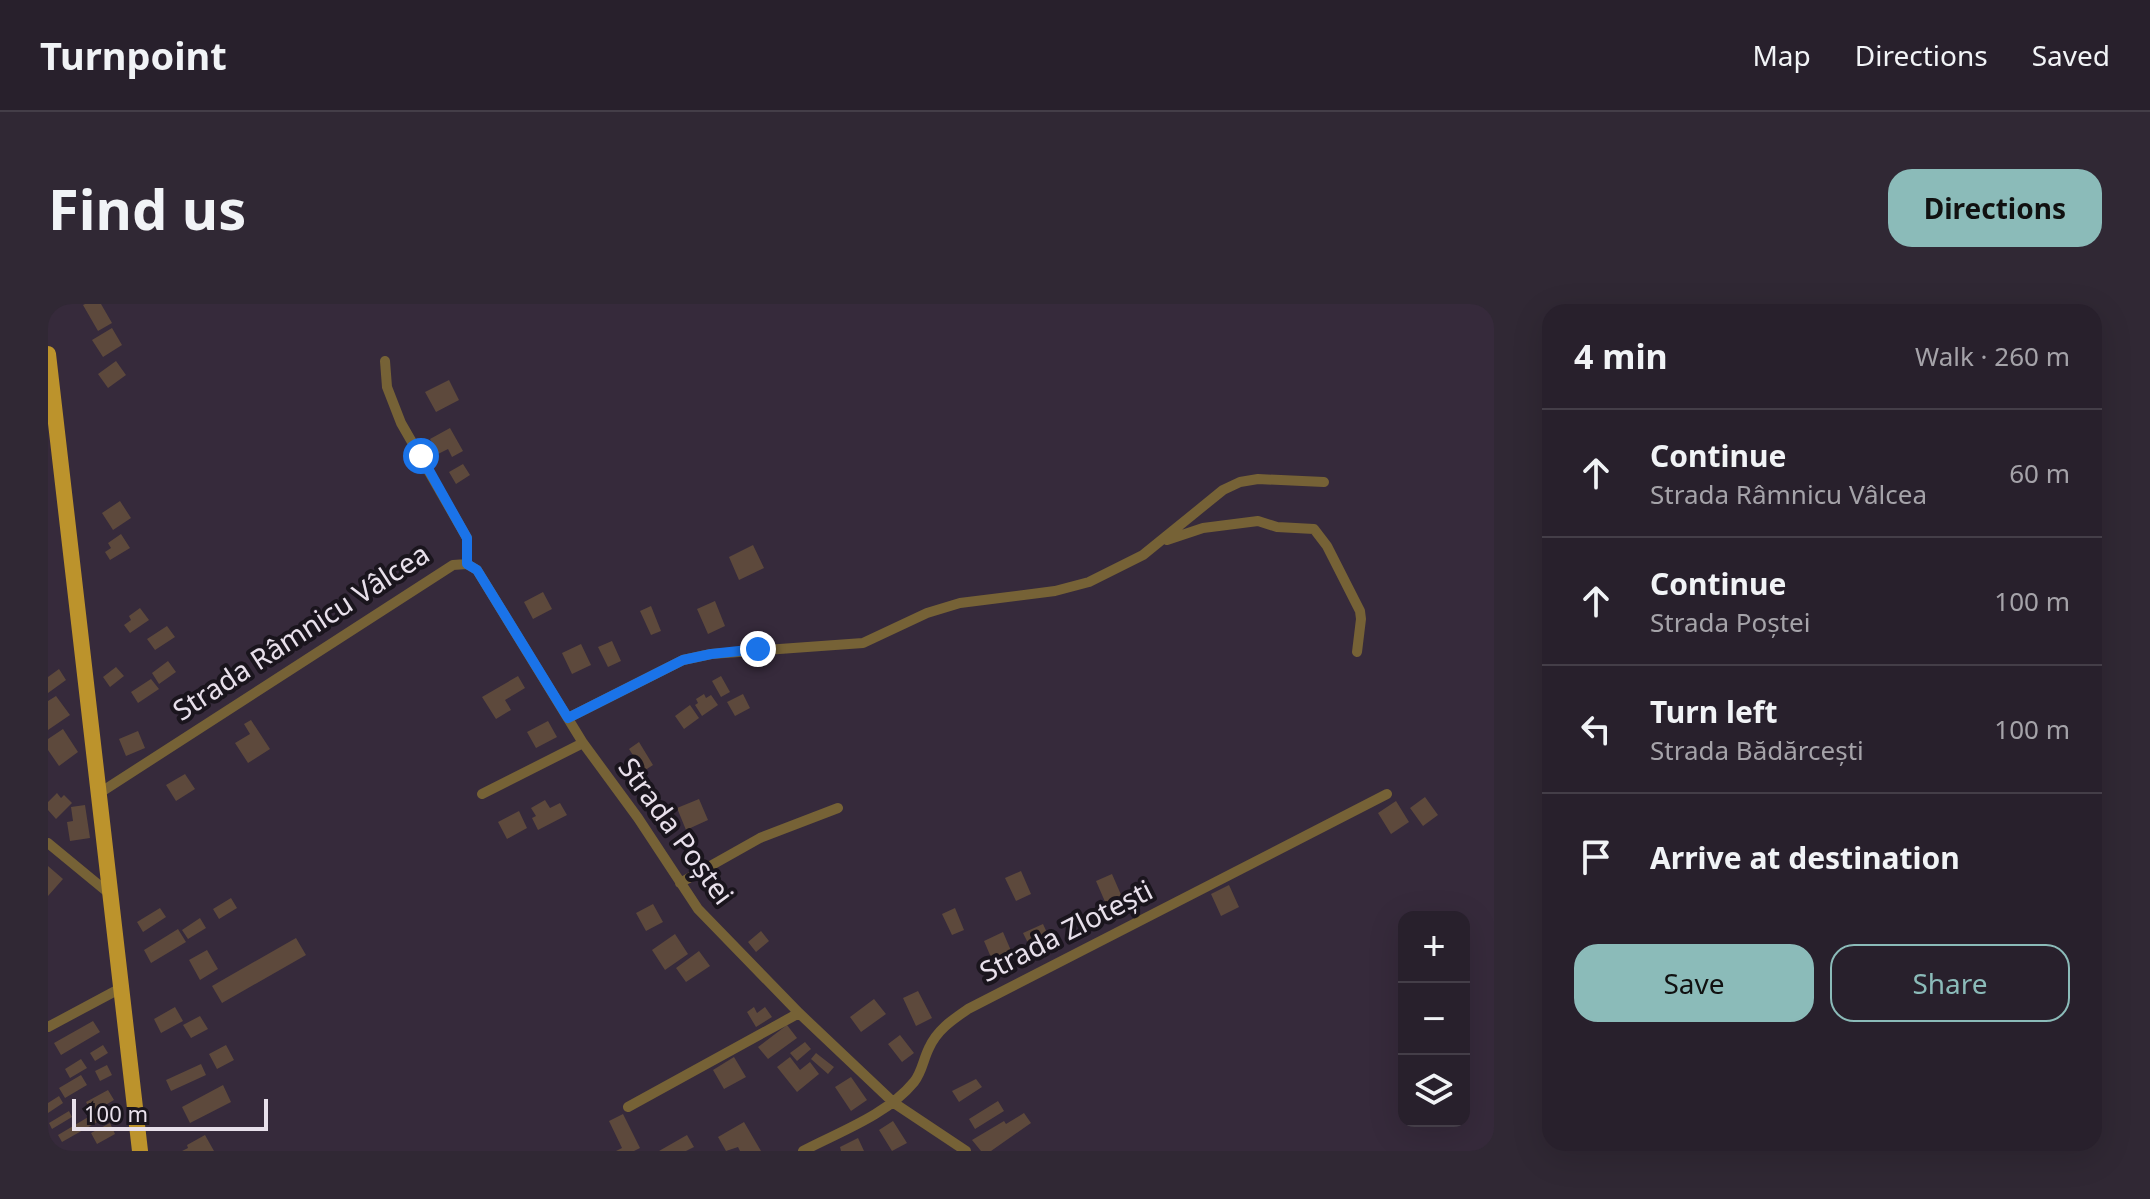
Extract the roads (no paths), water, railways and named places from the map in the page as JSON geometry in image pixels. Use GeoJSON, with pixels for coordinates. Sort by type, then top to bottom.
{"type":"FeatureCollection","features":[{"type":"Feature","properties":{"kind":"main road"},"geometry":{"type":"LineString","coordinates":[[48,354],[140,1151]]}},
{"type":"Feature","properties":{"kind":"street","name":"Strada Râmnicu Vâlcea"},"geometry":{"type":"LineString","coordinates":[[98,794],[453,565],[467,564],[467,538],[401,423],[387,387],[385,361]]}},
{"type":"Feature","properties":{"kind":"street"},"geometry":{"type":"LineString","coordinates":[[568,718],[683,660],[711,654],[863,643],[927,613],[960,603],[1055,591],[1089,582],[1143,555],[1223,490],[1240,482],[1258,479],[1324,482]]}},
{"type":"Feature","properties":{"kind":"street"},"geometry":{"type":"LineString","coordinates":[[1159,543],[1203,528],[1239,522],[1258,521],[1277,527],[1314,529],[1327,546],[1360,611],[1357,652]]}},
{"type":"Feature","properties":{"kind":"street","name":"Strada Poștei"},"geometry":{"type":"LineString","coordinates":[[467,564],[477,570],[583,743],[638,818],[698,909],[799,1013],[894,1103],[966,1151]]}},
{"type":"Feature","properties":{"kind":"street","name":"Strada Poștei"},"geometry":{"type":"LineString","coordinates":[[482,794],[583,743]]}},
{"type":"Feature","properties":{"kind":"street","name":"Strada Zlotești"},"geometry":{"type":"LineString","coordinates":[[803,1151],[894,1103],[914,1082],[927,1051],[940,1031],[968,1009],[1387,794]]}},
{"type":"Feature","properties":{"kind":"street"},"geometry":{"type":"LineString","coordinates":[[680,883],[760,838],[838,808]]}},
{"type":"Feature","properties":{"kind":"street"},"geometry":{"type":"LineString","coordinates":[[48,843],[111,895]]}},
{"type":"Feature","properties":{"kind":"street"},"geometry":{"type":"LineString","coordinates":[[48,1027],[121,988]]}},
{"type":"Feature","properties":{"kind":"street"},"geometry":{"type":"LineString","coordinates":[[628,1107],[799,1013]]}}]}
